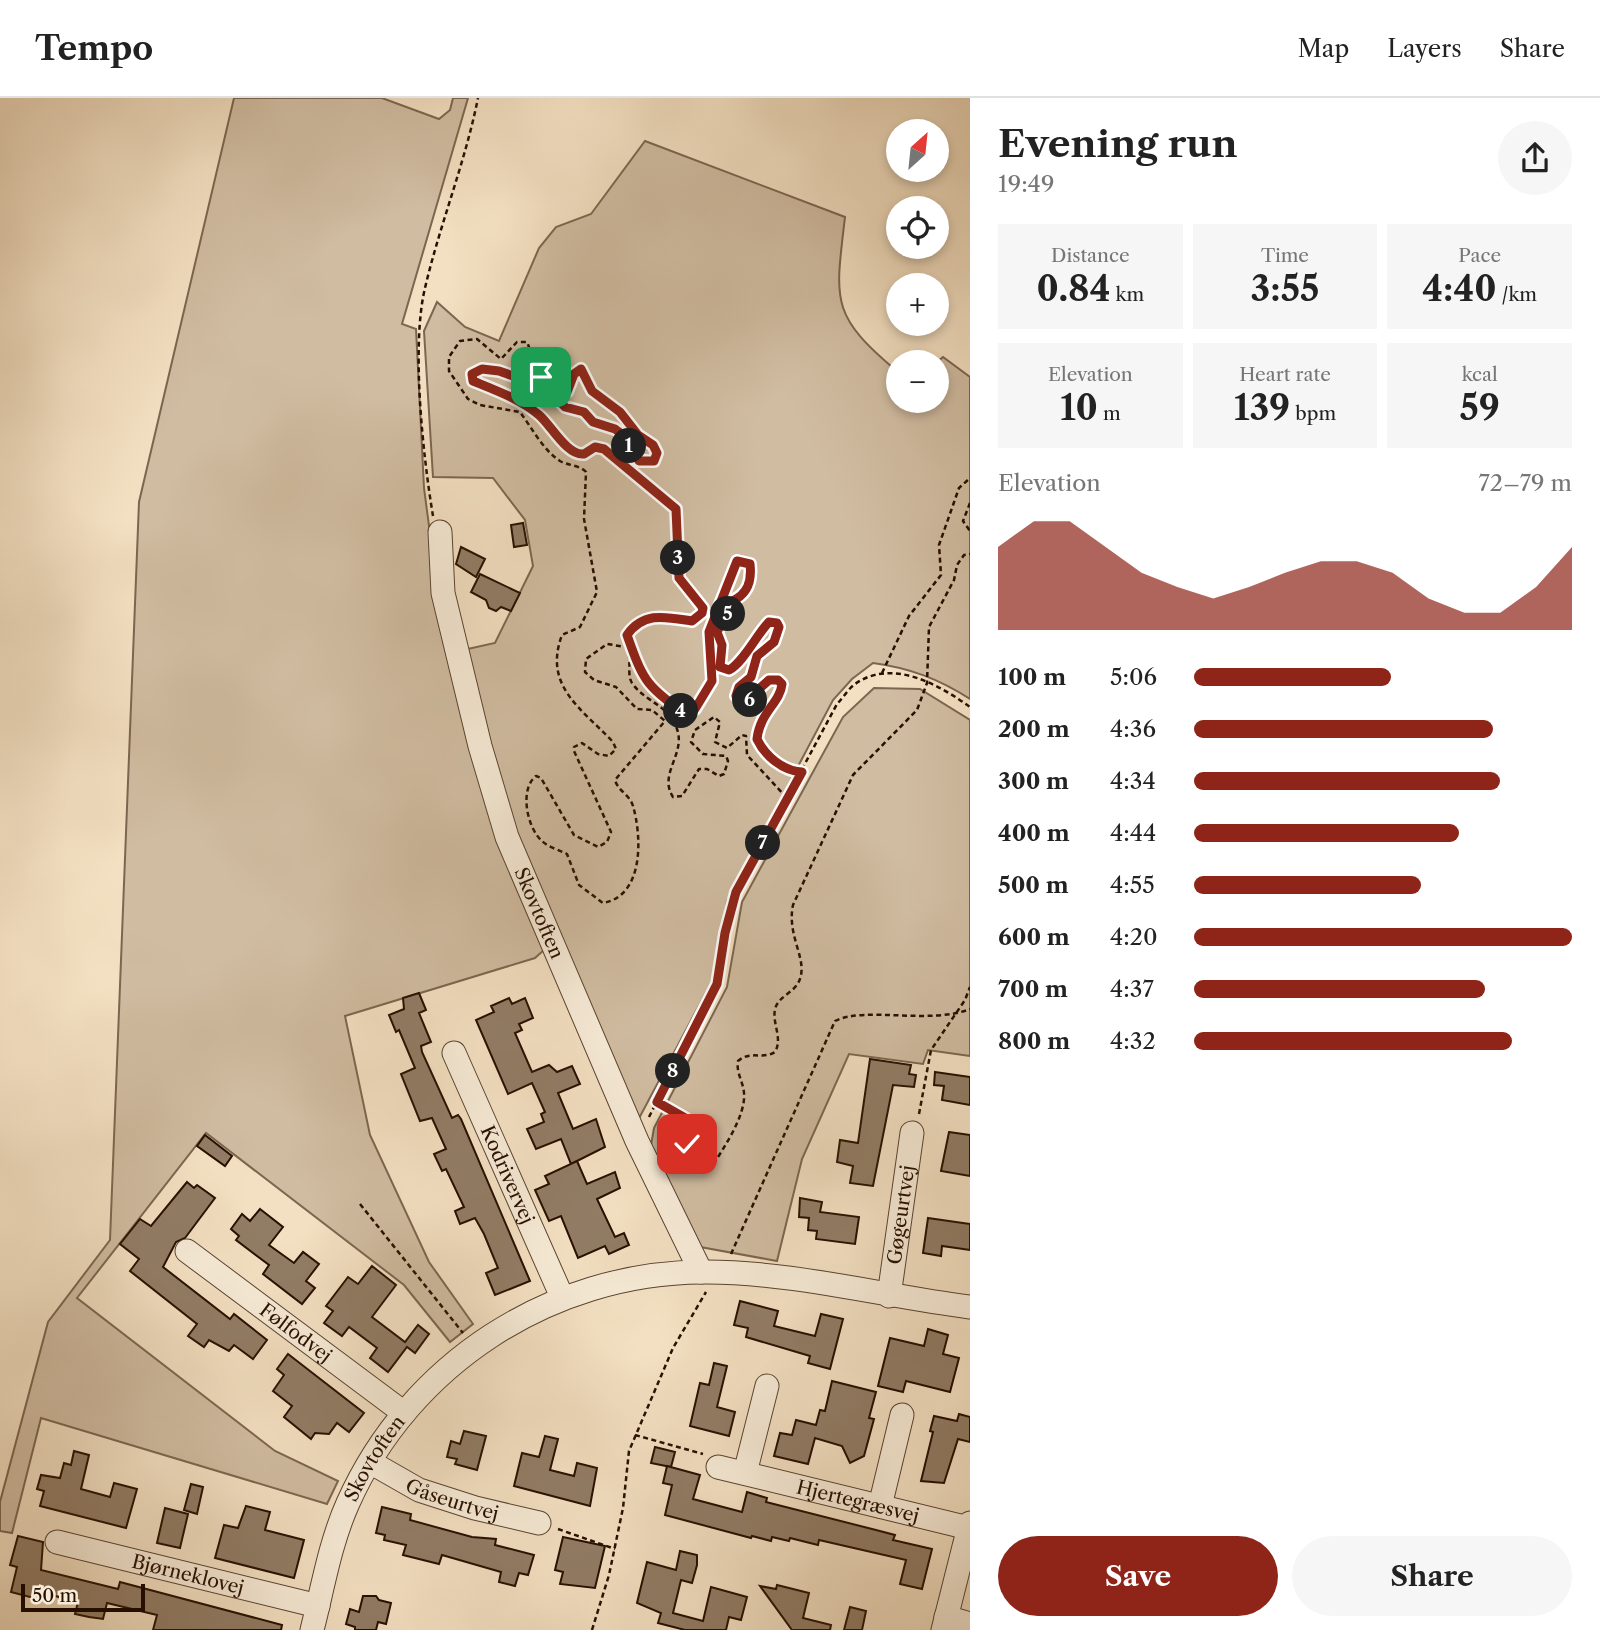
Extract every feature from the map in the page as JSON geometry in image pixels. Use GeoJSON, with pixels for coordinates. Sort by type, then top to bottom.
{"type":"FeatureCollection","features":[{"type":"Feature","properties":{"kind":"street","name":"Skovtoften"},"geometry":{"type":"LineString","coordinates":[[440,532],[443,593],[480,746],[507,837],[637,1141],[710,1272]]}},
{"type":"Feature","properties":{"kind":"street","name":"Kodrivervej"},"geometry":{"type":"LineString","coordinates":[[454,1053],[562,1297]]}},
{"type":"Feature","properties":{"kind":"street","name":"Gøgeurtvej"},"geometry":{"type":"LineString","coordinates":[[889,1296],[912,1133]]}},
{"type":"Feature","properties":{"kind":"street","name":"Følfodvej"},"geometry":{"type":"LineString","coordinates":[[187,1251],[404,1413]]}},
{"type":"Feature","properties":{"kind":"street","name":"Skovtoften"},"geometry":{"type":"LineString","coordinates":[[312,1630],[332,1544],[348,1502],[370,1462],[404,1413],[473,1346],[562,1297],[632,1279],[710,1272],[762,1275],[970,1307]]}},
{"type":"Feature","properties":{"kind":"street"},"geometry":{"type":"LineString","coordinates":[[745,1473],[767,1385]]}},
{"type":"Feature","properties":{"kind":"street"},"geometry":{"type":"LineString","coordinates":[[880,1506],[902,1415]]}},
{"type":"Feature","properties":{"kind":"street","name":"Gåseurtvej"},"geometry":{"type":"LineString","coordinates":[[370,1462],[418,1490],[475,1508],[539,1523]]}},
{"type":"Feature","properties":{"kind":"street","name":"Hjertegræsvej"},"geometry":{"type":"LineString","coordinates":[[718,1466],[969,1525]]}},
{"type":"Feature","properties":{"kind":"street"},"geometry":{"type":"LineString","coordinates":[[969,1525],[944,1624],[970,1624]]}},
{"type":"Feature","properties":{"kind":"street","name":"Bjørneklovej"},"geometry":{"type":"LineString","coordinates":[[57,1542],[318,1606]]}},
{"type":"Feature","properties":{"kind":"path"},"geometry":{"type":"LineString","coordinates":[[440,532],[433,515],[425,443],[419,325],[424,288],[468,148],[478,98]]}},
{"type":"Feature","properties":{"kind":"path"},"geometry":{"type":"LineString","coordinates":[[787,798],[747,755],[746,736],[742,735],[727,748],[715,742],[720,722],[714,716],[695,730],[691,742],[703,754],[726,756],[728,761],[724,774],[719,776],[706,769],[699,769],[682,796],[673,797],[667,778],[677,751],[678,730],[662,705],[634,685],[630,678],[631,657],[626,647],[607,644],[586,659],[585,672],[594,680],[615,687],[637,709],[652,710],[666,721],[615,780],[618,787],[633,802],[639,842],[633,878],[619,896],[603,903],[579,886],[566,854],[543,843],[536,834],[525,796],[528,786],[536,776],[541,778],[574,835],[598,847],[607,842],[611,832],[574,751],[582,743],[598,754],[609,755],[616,749],[613,741],[565,692],[554,665],[562,635],[580,628],[597,592],[584,519],[586,472],[558,459],[544,446],[520,412],[480,405],[468,399],[449,371],[449,357],[460,341],[477,339],[500,359],[517,342],[527,342],[541,377],[550,366],[557,364],[562,392],[567,392],[574,374],[581,369],[592,391],[620,412],[638,435],[653,445],[657,453],[654,461],[639,461],[623,435],[615,429],[593,422],[584,412],[565,407],[547,388],[499,371],[482,369],[472,374],[473,381],[522,402],[539,415],[575,453],[584,454],[595,447],[604,449],[676,509],[679,578],[703,608],[702,613],[692,621],[661,615],[646,618],[635,624],[627,635],[637,664],[652,691],[682,711],[695,709],[712,681],[709,632],[734,565],[744,560],[750,564],[749,586],[740,597],[732,601],[717,632],[722,645],[720,667],[729,670],[737,666],[766,625],[777,623],[779,635],[757,656],[751,677],[739,687],[736,696],[744,702],[769,680],[778,680],[782,684],[775,703],[765,711],[757,739],[782,767],[789,771],[802,772]]}},
{"type":"Feature","properties":{"kind":"path"},"geometry":{"type":"LineString","coordinates":[[882,673],[909,616],[941,575],[939,545],[959,488],[970,478]]}},
{"type":"Feature","properties":{"kind":"path"},"geometry":{"type":"LineString","coordinates":[[970,503],[963,521],[970,531]]}},
{"type":"Feature","properties":{"kind":"path"},"geometry":{"type":"LineString","coordinates":[[970,554],[964,555],[957,565],[954,580],[929,628],[927,683],[917,710],[853,775],[793,905],[790,919],[802,966],[799,984],[778,1003],[774,1011],[778,1041],[775,1052],[769,1056],[752,1053],[738,1060],[737,1070],[744,1093],[741,1111],[711,1168],[704,1169],[682,1136],[685,1118],[657,1102],[717,984],[725,933],[736,892],[837,704],[855,684],[882,673],[909,674],[927,683],[970,706]]}},
{"type":"Feature","properties":{"kind":"path"},"geometry":{"type":"LineString","coordinates":[[912,1133],[918,1125],[931,1050],[970,987]]}},
{"type":"Feature","properties":{"kind":"path"},"geometry":{"type":"LineString","coordinates":[[592,1630],[615,1549],[623,1508],[629,1451],[673,1348],[710,1272],[734,1250],[835,1021],[855,1017],[953,1016],[970,1009]]}},
{"type":"Feature","properties":{"kind":"path"},"geometry":{"type":"LineString","coordinates":[[360,1204],[473,1346]]}},
{"type":"Feature","properties":{"kind":"path"},"geometry":{"type":"LineString","coordinates":[[635,1436],[712,1457],[718,1466]]}},
{"type":"Feature","properties":{"kind":"path"},"geometry":{"type":"LineString","coordinates":[[539,1523],[615,1549]]}},
{"type":"Feature","properties":{"kind":"shaded area"},"geometry":{"type":"Polygon","coordinates":[[[234,98],[382,98],[439,119],[450,110],[453,98],[468,98],[402,324],[416,329],[424,488],[441,617],[545,949],[535,958],[345,1016],[370,1135],[429,1262],[473,1324],[450,1342],[404,1285],[206,1133],[77,1298],[275,1451],[338,1481],[327,1504],[41,1418],[12,1533],[0,1531],[0,1502],[48,1322],[110,1240],[139,502],[234,98]]]}},
{"type":"Feature","properties":{"kind":"shaded area"},"geometry":{"type":"Polygon","coordinates":[[[645,141],[845,217],[839,288],[842,305],[860,336],[886,361],[886,413],[949,413],[949,361],[970,377],[970,699],[924,675],[873,663],[852,679],[833,700],[727,901],[712,981],[636,1124],[522,860],[463,650],[495,643],[533,566],[525,520],[493,478],[433,477],[424,331],[437,302],[465,327],[499,341],[539,248],[556,227],[591,214],[645,141]]]}},
{"type":"Feature","properties":{"kind":"shaded area"},"geometry":{"type":"Polygon","coordinates":[[[874,688],[920,689],[970,720],[970,1056],[928,1050],[923,1064],[849,1054],[802,1159],[777,1261],[695,1246],[650,1151],[654,1128],[727,987],[742,902],[843,717],[874,688]]]}},
{"type":"Feature","properties":{"kind":"building"},"geometry":{"type":"Polygon","coordinates":[[[523,523],[527,545],[514,547],[511,525],[523,523]]]}},
{"type":"Feature","properties":{"kind":"building"},"geometry":{"type":"Polygon","coordinates":[[[461,547],[485,559],[476,577],[456,564],[461,547]]]}},
{"type":"Feature","properties":{"kind":"building"},"geometry":{"type":"Polygon","coordinates":[[[480,574],[520,593],[511,611],[501,607],[496,611],[489,608],[486,600],[471,592],[480,574]]]}},
{"type":"Feature","properties":{"kind":"building"},"geometry":{"type":"Polygon","coordinates":[[[419,993],[426,1010],[419,1013],[431,1042],[421,1046],[422,1052],[452,1118],[458,1115],[461,1119],[530,1281],[495,1295],[486,1273],[498,1268],[484,1234],[475,1218],[460,1224],[455,1211],[464,1207],[446,1169],[442,1171],[434,1154],[446,1149],[432,1118],[420,1121],[401,1074],[415,1068],[399,1030],[396,1032],[389,1015],[404,1009],[403,998],[419,993]]]}},
{"type":"Feature","properties":{"kind":"building"},"geometry":{"type":"Polygon","coordinates":[[[509,998],[512,1004],[525,998],[533,1018],[519,1024],[522,1030],[515,1033],[532,1072],[549,1065],[557,1072],[572,1066],[580,1084],[558,1093],[573,1129],[596,1119],[605,1147],[571,1164],[561,1139],[536,1149],[527,1129],[544,1122],[541,1114],[545,1112],[532,1083],[508,1094],[476,1020],[494,1012],[491,1006],[509,998]]]}},
{"type":"Feature","properties":{"kind":"building"},"geometry":{"type":"Polygon","coordinates":[[[870,1059],[911,1065],[909,1074],[916,1075],[914,1087],[893,1085],[873,1186],[850,1183],[853,1166],[837,1162],[840,1140],[858,1143],[870,1059]]]}},
{"type":"Feature","properties":{"kind":"building"},"geometry":{"type":"Polygon","coordinates":[[[935,1072],[970,1077],[970,1105],[942,1100],[944,1086],[934,1085],[935,1072]]]}},
{"type":"Feature","properties":{"kind":"building"},"geometry":{"type":"Polygon","coordinates":[[[949,1132],[970,1135],[970,1176],[941,1171],[949,1132]]]}},
{"type":"Feature","properties":{"kind":"building"},"geometry":{"type":"Polygon","coordinates":[[[205,1135],[232,1156],[225,1166],[197,1146],[205,1135]]]}},
{"type":"Feature","properties":{"kind":"building"},"geometry":{"type":"Polygon","coordinates":[[[577,1161],[587,1184],[615,1172],[620,1188],[597,1199],[615,1237],[624,1233],[629,1245],[609,1254],[605,1246],[578,1258],[561,1216],[549,1221],[535,1190],[549,1184],[545,1176],[577,1161]]]}},
{"type":"Feature","properties":{"kind":"building"},"geometry":{"type":"Polygon","coordinates":[[[187,1182],[194,1188],[197,1185],[215,1198],[185,1238],[176,1242],[163,1267],[230,1319],[234,1314],[267,1340],[253,1359],[234,1345],[229,1351],[209,1340],[204,1347],[188,1336],[197,1324],[130,1271],[139,1259],[120,1244],[140,1219],[151,1226],[187,1182]]]}},
{"type":"Feature","properties":{"kind":"building"},"geometry":{"type":"Polygon","coordinates":[[[800,1198],[822,1202],[820,1212],[859,1217],[855,1244],[816,1239],[817,1231],[808,1230],[809,1218],[799,1217],[800,1198]]]}},
{"type":"Feature","properties":{"kind":"building"},"geometry":{"type":"Polygon","coordinates":[[[260,1209],[283,1227],[269,1245],[294,1263],[303,1252],[319,1264],[306,1281],[315,1288],[302,1304],[263,1274],[269,1265],[236,1240],[239,1236],[231,1229],[242,1214],[250,1221],[260,1209]]]}},
{"type":"Feature","properties":{"kind":"building"},"geometry":{"type":"Polygon","coordinates":[[[928,1218],[970,1224],[970,1250],[942,1246],[941,1256],[923,1253],[928,1218]]]}},
{"type":"Feature","properties":{"kind":"building"},"geometry":{"type":"Polygon","coordinates":[[[372,1266],[396,1285],[372,1317],[405,1342],[418,1325],[429,1334],[415,1353],[407,1347],[388,1372],[370,1358],[377,1348],[349,1327],[342,1336],[324,1323],[333,1311],[326,1306],[348,1277],[358,1284],[372,1266]]]}},
{"type":"Feature","properties":{"kind":"building"},"geometry":{"type":"Polygon","coordinates":[[[740,1301],[778,1311],[774,1326],[815,1336],[821,1314],[843,1319],[830,1369],[808,1363],[810,1356],[746,1337],[748,1328],[734,1325],[740,1301]]]}},
{"type":"Feature","properties":{"kind":"building"},"geometry":{"type":"Polygon","coordinates":[[[928,1329],[948,1335],[943,1354],[959,1358],[950,1392],[906,1381],[903,1392],[878,1386],[890,1338],[924,1346],[928,1329]]]}},
{"type":"Feature","properties":{"kind":"building"},"geometry":{"type":"Polygon","coordinates":[[[288,1354],[364,1413],[349,1432],[337,1423],[329,1434],[315,1433],[311,1439],[284,1417],[292,1406],[273,1391],[284,1375],[277,1369],[288,1354]]]}},
{"type":"Feature","properties":{"kind":"building"},"geometry":{"type":"Polygon","coordinates":[[[714,1363],[727,1366],[717,1407],[735,1412],[729,1436],[690,1426],[700,1383],[709,1385],[714,1363]]]}},
{"type":"Feature","properties":{"kind":"building"},"geometry":{"type":"Polygon","coordinates":[[[832,1381],[876,1392],[869,1418],[874,1419],[864,1456],[850,1463],[842,1446],[815,1438],[808,1464],[774,1456],[780,1433],[792,1435],[796,1420],[816,1425],[820,1410],[825,1411],[832,1381]]]}},
{"type":"Feature","properties":{"kind":"building"},"geometry":{"type":"Polygon","coordinates":[[[959,1414],[970,1417],[970,1442],[958,1439],[944,1483],[921,1481],[933,1432],[930,1431],[934,1416],[957,1421],[959,1414]]]}},
{"type":"Feature","properties":{"kind":"building"},"geometry":{"type":"Polygon","coordinates":[[[464,1431],[486,1436],[477,1470],[455,1464],[457,1459],[447,1457],[451,1441],[460,1444],[464,1431]]]}},
{"type":"Feature","properties":{"kind":"building"},"geometry":{"type":"Polygon","coordinates":[[[545,1436],[558,1439],[550,1470],[574,1476],[577,1463],[597,1468],[590,1506],[514,1486],[522,1453],[539,1457],[545,1436]]]}},
{"type":"Feature","properties":{"kind":"building"},"geometry":{"type":"Polygon","coordinates":[[[655,1447],[675,1452],[671,1467],[651,1463],[655,1447]]]}},
{"type":"Feature","properties":{"kind":"building"},"geometry":{"type":"Polygon","coordinates":[[[74,1451],[89,1455],[81,1489],[110,1497],[114,1483],[137,1489],[126,1528],[40,1506],[44,1491],[37,1489],[41,1475],[60,1478],[64,1463],[71,1465],[74,1451]]]}},
{"type":"Feature","properties":{"kind":"building"},"geometry":{"type":"Polygon","coordinates":[[[667,1466],[700,1475],[693,1499],[742,1512],[747,1492],[767,1498],[766,1502],[895,1535],[893,1540],[932,1549],[922,1589],[900,1584],[906,1560],[819,1540],[818,1545],[790,1538],[789,1541],[772,1537],[771,1541],[752,1536],[751,1538],[665,1515],[672,1485],[663,1483],[667,1466]]]}},
{"type":"Feature","properties":{"kind":"building"},"geometry":{"type":"Polygon","coordinates":[[[191,1484],[203,1487],[197,1514],[184,1510],[191,1484]]]}},
{"type":"Feature","properties":{"kind":"building"},"geometry":{"type":"Polygon","coordinates":[[[246,1506],[270,1512],[265,1530],[304,1540],[294,1578],[215,1558],[224,1525],[238,1528],[246,1506]]]}},
{"type":"Feature","properties":{"kind":"building"},"geometry":{"type":"Polygon","coordinates":[[[382,1507],[411,1514],[410,1520],[472,1537],[496,1539],[495,1545],[534,1555],[528,1575],[519,1573],[515,1586],[499,1582],[501,1572],[442,1555],[439,1564],[403,1555],[406,1545],[384,1540],[385,1535],[376,1533],[382,1507]]]}},
{"type":"Feature","properties":{"kind":"building"},"geometry":{"type":"Polygon","coordinates":[[[165,1508],[188,1514],[180,1548],[157,1543],[165,1508]]]}},
{"type":"Feature","properties":{"kind":"building"},"geometry":{"type":"Polygon","coordinates":[[[18,1536],[43,1542],[41,1570],[118,1589],[120,1582],[282,1625],[281,1630],[153,1630],[157,1615],[107,1603],[103,1619],[89,1617],[75,1614],[78,1602],[36,1591],[34,1598],[11,1592],[17,1567],[10,1565],[18,1536]]]}},
{"type":"Feature","properties":{"kind":"building"},"geometry":{"type":"Polygon","coordinates":[[[563,1537],[605,1546],[595,1588],[560,1584],[563,1572],[555,1570],[563,1537]]]}},
{"type":"Feature","properties":{"kind":"building"},"geometry":{"type":"Polygon","coordinates":[[[680,1551],[697,1555],[697,1565],[692,1583],[681,1580],[673,1613],[703,1621],[711,1587],[747,1597],[741,1620],[729,1617],[726,1630],[685,1630],[658,1623],[661,1613],[637,1603],[647,1562],[676,1570],[680,1551]]]}},
{"type":"Feature","properties":{"kind":"building"},"geometry":{"type":"Polygon","coordinates":[[[777,1585],[809,1593],[803,1618],[831,1625],[830,1630],[792,1630],[760,1586],[776,1589],[777,1585]]]}},
{"type":"Feature","properties":{"kind":"building"},"geometry":{"type":"Polygon","coordinates":[[[363,1596],[376,1596],[379,1600],[391,1603],[386,1624],[378,1622],[376,1630],[355,1630],[355,1627],[346,1624],[350,1609],[359,1612],[363,1596]]]}},
{"type":"Feature","properties":{"kind":"building"},"geometry":{"type":"Polygon","coordinates":[[[850,1607],[866,1611],[862,1630],[844,1630],[850,1607]]]}},
{"type":"Feature","properties":{"kind":"route"},"geometry":{"type":"LineString","coordinates":[[541,377],[550,366],[557,364],[559,388],[562,392],[567,392],[574,374],[581,369],[592,391],[620,412],[638,435],[653,445],[657,453],[654,461],[639,461],[623,435],[615,429],[593,422],[584,412],[565,407],[547,388],[499,371],[482,369],[472,374],[473,381],[522,402],[580,456],[595,447],[604,449],[670,500],[676,509],[679,578],[703,608],[698,618],[692,621],[661,615],[646,618],[635,624],[627,635],[637,664],[652,691],[682,711],[688,712],[695,709],[703,699],[712,681],[709,632],[737,561],[744,560],[750,564],[752,575],[749,586],[740,597],[732,601],[727,617],[717,632],[722,645],[718,660],[720,667],[729,670],[737,666],[748,646],[769,622],[773,621],[779,627],[779,635],[757,656],[751,666],[751,677],[739,687],[736,696],[739,701],[744,702],[750,700],[769,680],[778,680],[782,684],[775,703],[765,711],[757,739],[782,767],[789,771],[802,772],[736,892],[725,933],[717,984],[657,1102],[687,1120],[682,1132],[687,1144]]}}]}
